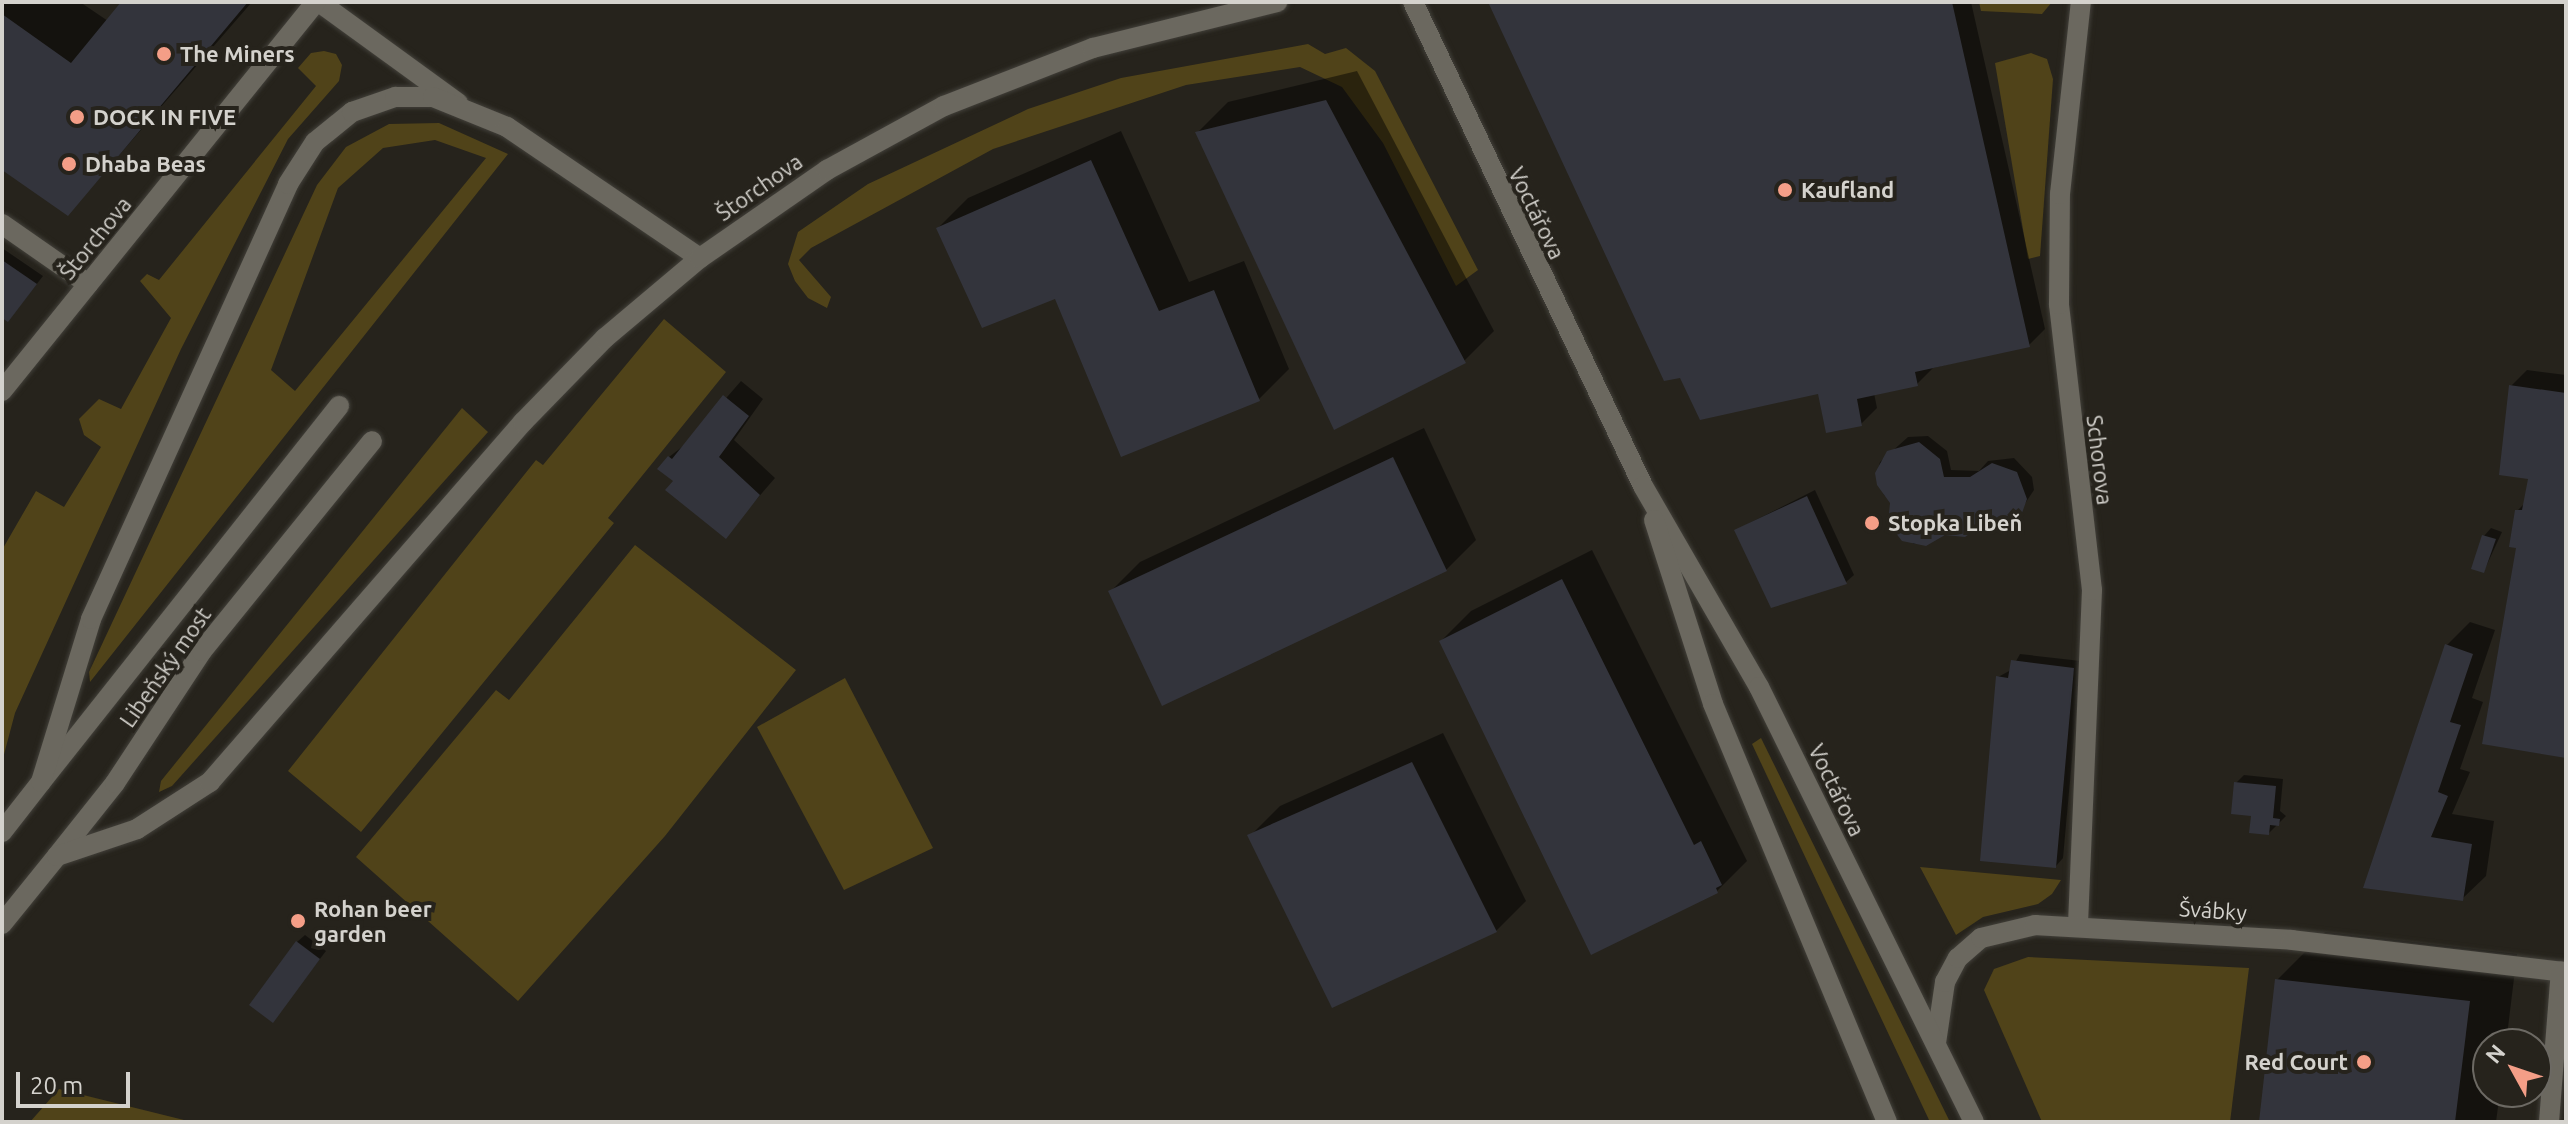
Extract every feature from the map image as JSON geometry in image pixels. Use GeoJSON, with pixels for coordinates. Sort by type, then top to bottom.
{"type":"FeatureCollection","features":[{"type":"Feature","properties":{"kind":"main road","name":"Štorchova"},"geometry":{"type":"LineString","coordinates":[[2,391],[317,2],[463,107],[533,144],[700,258],[827,170],[944,106],[1093,48],[1277,2]]}},
{"type":"Feature","properties":{"kind":"main road","name":"Voctářova"},"geometry":{"type":"LineString","coordinates":[[1413,2],[1643,486],[1759,687],[1974,1122]]}},
{"type":"Feature","properties":{"kind":"main road","name":"Schorova"},"geometry":{"type":"LineString","coordinates":[[2078,924],[2092,590],[2059,288],[2060,194],[2081,2]]}},
{"type":"Feature","properties":{"kind":"main road"},"geometry":{"type":"LineString","coordinates":[[41,782],[91,619],[288,184],[315,142],[352,112],[395,97],[433,97],[463,107]]}},
{"type":"Feature","properties":{"kind":"main road"},"geometry":{"type":"LineString","coordinates":[[2,224],[88,284]]}},
{"type":"Feature","properties":{"kind":"main road"},"geometry":{"type":"LineString","coordinates":[[57,856],[137,829],[210,782],[523,422],[605,338],[700,258]]}},
{"type":"Feature","properties":{"kind":"main road","name":"Libeňský most"},"geometry":{"type":"LineString","coordinates":[[2,832],[339,406]]}},
{"type":"Feature","properties":{"kind":"main road","name":"Libeňský most"},"geometry":{"type":"LineString","coordinates":[[2,924],[115,783],[202,651],[372,441]]}},
{"type":"Feature","properties":{"kind":"main road","name":"Voctářova"},"geometry":{"type":"LineString","coordinates":[[1643,486],[1713,704],[1887,1122]]}},
{"type":"Feature","properties":{"kind":"main road","name":"Švábky"},"geometry":{"type":"LineString","coordinates":[[1936,1043],[1945,982],[1958,958],[1981,938],[2005,929],[2078,924],[2292,940],[2564,971],[2552,1117]]}},
{"type":"Feature","properties":{"kind":"shaded area"},"geometry":{"type":"Polygon","coordinates":[[[1979,2],[2052,2],[2042,14],[1981,11],[1979,2]]]}},
{"type":"Feature","properties":{"kind":"shaded area"},"geometry":{"type":"Polygon","coordinates":[[[1308,44],[1325,54],[1346,48],[1375,71],[1478,270],[1456,286],[1383,143],[1342,87],[1300,67],[1186,85],[993,149],[811,248],[799,260],[831,297],[827,308],[808,298],[795,281],[788,264],[798,232],[868,184],[1028,109],[1121,78],[1308,44]]]}},
{"type":"Feature","properties":{"kind":"shaded area"},"geometry":{"type":"Polygon","coordinates":[[[324,51],[336,54],[342,65],[339,81],[288,139],[181,349],[15,713],[2,762],[2,550],[36,491],[64,507],[101,447],[84,435],[79,419],[99,399],[121,409],[171,318],[140,281],[147,274],[159,280],[316,86],[298,68],[311,53],[324,51]]]}},
{"type":"Feature","properties":{"kind":"shaded area"},"geometry":{"type":"Polygon","coordinates":[[[2031,53],[2047,59],[2053,79],[2040,256],[2028,259],[1995,63],[2031,53]]]}},
{"type":"Feature","properties":{"kind":"shaded area"},"geometry":{"type":"Polygon","coordinates":[[[439,123],[508,154],[90,682],[89,672],[317,185],[346,147],[389,124],[439,123]],[[435,140],[383,148],[338,188],[271,370],[295,391],[486,158],[435,140]]]}},
{"type":"Feature","properties":{"kind":"shaded area"},"geometry":{"type":"Polygon","coordinates":[[[664,319],[726,372],[608,518],[614,523],[361,832],[288,771],[536,460],[543,465],[664,319]]]}},
{"type":"Feature","properties":{"kind":"shaded area"},"geometry":{"type":"Polygon","coordinates":[[[462,408],[488,432],[172,786],[159,792],[161,781],[462,408]]]}},
{"type":"Feature","properties":{"kind":"shaded area"},"geometry":{"type":"Polygon","coordinates":[[[635,545],[796,670],[665,836],[518,1001],[356,857],[496,690],[509,700],[635,545]]]}},
{"type":"Feature","properties":{"kind":"shaded area"},"geometry":{"type":"Polygon","coordinates":[[[845,678],[933,848],[844,890],[757,727],[845,678]]]}},
{"type":"Feature","properties":{"kind":"shaded area"},"geometry":{"type":"Polygon","coordinates":[[[1761,738],[1950,1122],[1930,1122],[1752,744],[1761,738]]]}},
{"type":"Feature","properties":{"kind":"shaded area"},"geometry":{"type":"Polygon","coordinates":[[[1920,867],[2061,880],[2052,894],[2038,904],[1983,917],[1956,935],[1920,867]]]}},
{"type":"Feature","properties":{"kind":"shaded area"},"geometry":{"type":"Polygon","coordinates":[[[2028,957],[2249,968],[2230,1122],[2042,1122],[1984,990],[1994,969],[2028,957]]]}},
{"type":"Feature","properties":{"kind":"shaded area"},"geometry":{"type":"Polygon","coordinates":[[[59,1089],[192,1122],[30,1122],[59,1089]]]}},
{"type":"Feature","properties":{"kind":"building","name":"DOCK IN FIVE"},"geometry":{"type":"Polygon","coordinates":[[[121,2],[248,2],[68,216],[2,170],[2,14],[71,63],[121,2]]]}},
{"type":"Feature","properties":{"kind":"building","name":"Kaufland"},"geometry":{"type":"Polygon","coordinates":[[[1488,2],[1952,2],[2030,347],[1915,372],[1918,386],[1857,399],[1862,426],[1826,433],[1818,394],[1700,420],[1680,378],[1664,381],[1488,2]]]}},
{"type":"Feature","properties":{"kind":"building"},"geometry":{"type":"Polygon","coordinates":[[[1326,100],[1466,363],[1334,430],[1195,132],[1326,100]]]}},
{"type":"Feature","properties":{"kind":"building"},"geometry":{"type":"Polygon","coordinates":[[[1091,160],[1159,311],[1214,290],[1260,401],[1121,457],[1055,299],[982,328],[936,228],[1091,160]]]}},
{"type":"Feature","properties":{"kind":"building"},"geometry":{"type":"Polygon","coordinates":[[[2,260],[37,284],[8,322],[2,318],[2,260]]]}},
{"type":"Feature","properties":{"kind":"building"},"geometry":{"type":"Polygon","coordinates":[[[2509,385],[2566,393],[2566,758],[2482,744],[2516,548],[2509,547],[2515,510],[2522,510],[2528,479],[2499,475],[2509,385]]]}},
{"type":"Feature","properties":{"kind":"building"},"geometry":{"type":"Polygon","coordinates":[[[723,395],[749,416],[719,457],[760,495],[726,539],[665,490],[673,481],[657,469],[668,456],[672,459],[723,395]]]}},
{"type":"Feature","properties":{"kind":"building"},"geometry":{"type":"Polygon","coordinates":[[[1919,442],[1940,459],[1944,477],[1970,477],[1992,463],[2017,472],[2027,499],[2022,513],[2010,524],[1983,524],[1965,537],[1945,535],[1926,546],[1902,541],[1888,523],[1890,503],[1877,485],[1875,473],[1887,451],[1919,442]]]}},
{"type":"Feature","properties":{"kind":"building"},"geometry":{"type":"Polygon","coordinates":[[[1393,457],[1447,571],[1162,706],[1108,591],[1393,457]]]}},
{"type":"Feature","properties":{"kind":"building"},"geometry":{"type":"Polygon","coordinates":[[[1807,496],[1847,584],[1771,608],[1734,530],[1807,496]]]}},
{"type":"Feature","properties":{"kind":"building"},"geometry":{"type":"Polygon","coordinates":[[[2482,535],[2496,539],[2484,573],[2471,569],[2482,535]]]}},
{"type":"Feature","properties":{"kind":"building"},"geometry":{"type":"Polygon","coordinates":[[[1562,579],[1694,845],[1701,841],[1722,885],[1716,888],[1718,893],[1591,955],[1439,641],[1562,579]]]}},
{"type":"Feature","properties":{"kind":"building"},"geometry":{"type":"Polygon","coordinates":[[[2445,644],[2473,654],[2450,722],[2461,725],[2438,792],[2448,796],[2431,837],[2472,844],[2463,901],[2363,888],[2445,644]]]}},
{"type":"Feature","properties":{"kind":"building"},"geometry":{"type":"Polygon","coordinates":[[[2011,660],[2074,668],[2056,868],[1980,861],[1996,676],[2008,678],[2011,660]]]}},
{"type":"Feature","properties":{"kind":"building"},"geometry":{"type":"Polygon","coordinates":[[[1412,762],[1497,932],[1332,1008],[1247,835],[1412,762]]]}},
{"type":"Feature","properties":{"kind":"building"},"geometry":{"type":"Polygon","coordinates":[[[2234,782],[2276,786],[2273,818],[2280,819],[2279,826],[2270,825],[2269,835],[2249,833],[2251,816],[2231,814],[2234,782]]]}},
{"type":"Feature","properties":{"kind":"building"},"geometry":{"type":"Polygon","coordinates":[[[296,941],[320,959],[273,1023],[249,1005],[296,941]]]}},
{"type":"Feature","properties":{"kind":"building","name":"Red Court"},"geometry":{"type":"Polygon","coordinates":[[[2275,979],[2470,1001],[2455,1122],[2259,1122],[2275,979]]]}},
{"type":"Feature","properties":{"kind":"place","name":"The Miners"},"geometry":{"type":"Point","coordinates":[164,54]}},
{"type":"Feature","properties":{"kind":"place","name":"DOCK IN FIVE"},"geometry":{"type":"Point","coordinates":[77,117]}},
{"type":"Feature","properties":{"kind":"place","name":"Dhaba Beas"},"geometry":{"type":"Point","coordinates":[69,164]}},
{"type":"Feature","properties":{"kind":"place","name":"Kaufland"},"geometry":{"type":"Point","coordinates":[1785,190]}},
{"type":"Feature","properties":{"kind":"place","name":"Stopka Libeň"},"geometry":{"type":"Point","coordinates":[1872,523]}},
{"type":"Feature","properties":{"kind":"place","name":"Rohan beer garden"},"geometry":{"type":"Point","coordinates":[298,921]}},
{"type":"Feature","properties":{"kind":"place","name":"Red Court"},"geometry":{"type":"Point","coordinates":[2364,1062]}}]}
